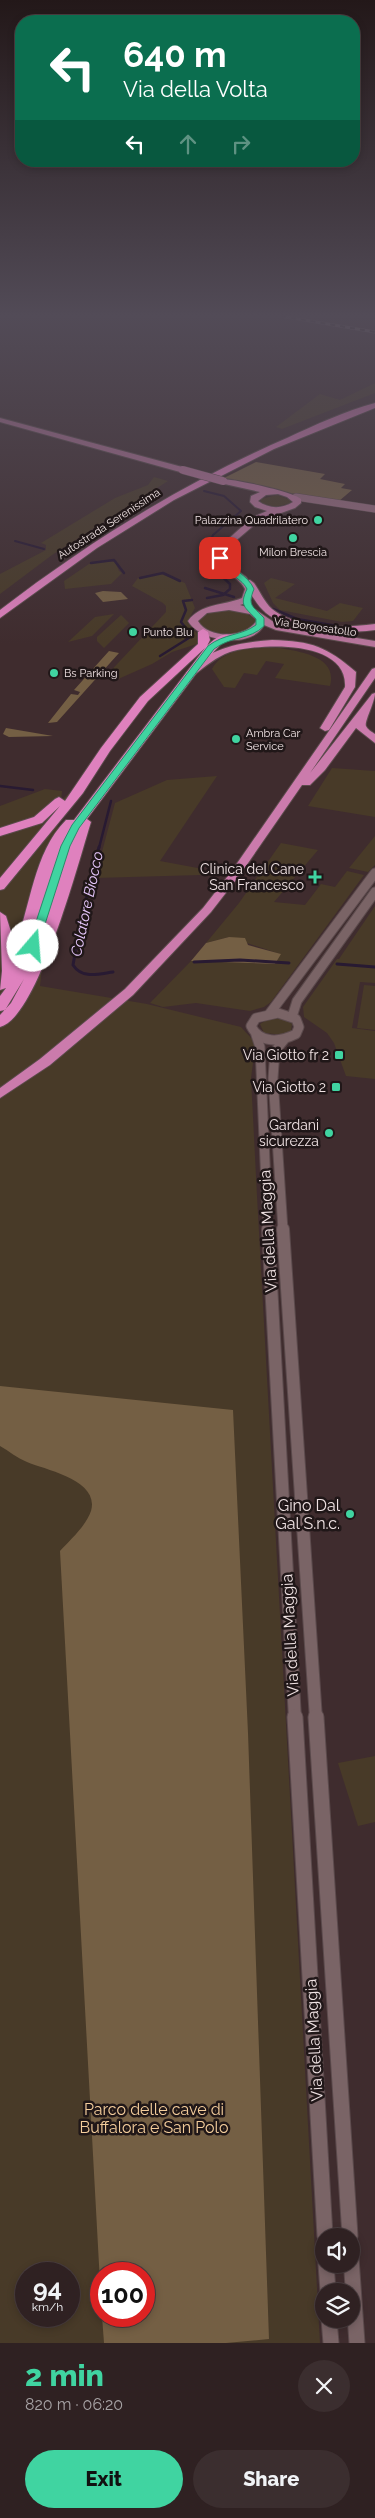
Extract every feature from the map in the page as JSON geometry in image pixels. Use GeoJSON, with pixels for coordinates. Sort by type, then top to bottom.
{"type":"FeatureCollection","features":[{"type":"Feature","properties":{"kind":"highway","name":"Autostrada Serenissima"},"geometry":{"type":"LineString","coordinates":[[48,566],[127,514],[203,473],[307,425]]}},
{"type":"Feature","properties":{"kind":"highway","name":"Autostrada Serenissima"},"geometry":{"type":"LineString","coordinates":[[0,615],[91,547],[172,498],[253,456],[326,425]]}},
{"type":"Feature","properties":{"kind":"highway"},"geometry":{"type":"LineString","coordinates":[[247,582],[257,592],[267,610],[284,620],[336,629],[375,627]]}},
{"type":"Feature","properties":{"kind":"highway"},"geometry":{"type":"LineString","coordinates":[[0,602],[14,592]]}},
{"type":"Feature","properties":{"kind":"highway"},"geometry":{"type":"LineString","coordinates":[[2,884],[79,791],[105,750],[144,699],[203,645],[205,640],[203,632]]}},
{"type":"Feature","properties":{"kind":"highway"},"geometry":{"type":"LineString","coordinates":[[286,633],[339,657],[350,668],[350,687],[311,755],[316,765]]}},
{"type":"Feature","properties":{"kind":"highway"},"geometry":{"type":"LineString","coordinates":[[311,633],[348,636],[375,633]]}},
{"type":"Feature","properties":{"kind":"highway"},"geometry":{"type":"LineString","coordinates":[[0,1007],[24,969],[66,846],[75,827],[211,648],[229,637]]}},
{"type":"Feature","properties":{"kind":"highway"},"geometry":{"type":"LineString","coordinates":[[191,673],[226,650],[250,644],[282,643],[310,647],[330,654],[345,667],[351,680]]}},
{"type":"Feature","properties":{"kind":"highway"},"geometry":{"type":"LineString","coordinates":[[0,1105],[98,1030],[139,994],[188,944],[233,889],[306,784],[375,671]]}},
{"type":"Feature","properties":{"kind":"highway"},"geometry":{"type":"LineString","coordinates":[[0,1094],[90,1025],[154,968],[219,894],[316,765],[375,682]]}},
{"type":"Feature","properties":{"kind":"highway"},"geometry":{"type":"LineString","coordinates":[[316,765],[375,696]]}},
{"type":"Feature","properties":{"kind":"highway"},"geometry":{"type":"LineString","coordinates":[[375,696],[360,722],[363,731],[375,740]]}},
{"type":"Feature","properties":{"kind":"highway"},"geometry":{"type":"LineString","coordinates":[[0,832],[24,826],[46,814],[105,750]]}},
{"type":"Feature","properties":{"kind":"highway"},"geometry":{"type":"LineString","coordinates":[[0,986],[22,942],[54,844],[65,826],[86,813]]}},
{"type":"Feature","properties":{"kind":"highway"},"geometry":{"type":"LineString","coordinates":[[0,1023],[17,1005],[39,964],[84,829],[86,813]]}},
{"type":"Feature","properties":{"kind":"highway"},"geometry":{"type":"LineString","coordinates":[[0,916],[7,938],[8,972]]}},
{"type":"Feature","properties":{"kind":"main road"},"geometry":{"type":"LineString","coordinates":[[18,425],[219,483],[274,492],[296,498],[351,506]]}},
{"type":"Feature","properties":{"kind":"main road"},"geometry":{"type":"LineString","coordinates":[[219,483],[243,493],[256,503],[279,509]]}},
{"type":"Feature","properties":{"kind":"main road"},"geometry":{"type":"LineString","coordinates":[[256,519],[256,503],[260,495],[274,492]]}},
{"type":"Feature","properties":{"kind":"main road"},"geometry":{"type":"LineString","coordinates":[[289,508],[297,503],[296,498]]}},
{"type":"Feature","properties":{"kind":"main road"},"geometry":{"type":"LineString","coordinates":[[251,633],[260,626],[261,621],[252,612],[246,600],[250,589],[247,582],[227,568],[220,555],[226,543],[256,519],[279,509],[318,505],[375,508]]}},
{"type":"Feature","properties":{"kind":"main road"},"geometry":{"type":"LineString","coordinates":[[229,637],[203,632],[193,623],[196,616],[206,610],[246,600]]}},
{"type":"Feature","properties":{"kind":"main road"},"geometry":{"type":"LineString","coordinates":[[224,607],[252,612]]}},
{"type":"Feature","properties":{"kind":"main road","name":"Via Borgosatollo"},"geometry":{"type":"LineString","coordinates":[[261,621],[276,627],[375,646]]}},
{"type":"Feature","properties":{"kind":"main road","name":"Via Borgosatollo"},"geometry":{"type":"LineString","coordinates":[[229,637],[251,633],[286,633],[375,646]]}},
{"type":"Feature","properties":{"kind":"street"},"geometry":{"type":"LineString","coordinates":[[270,1013],[375,873]]}},
{"type":"Feature","properties":{"kind":"street"},"geometry":{"type":"LineString","coordinates":[[284,1040],[269,1040],[256,1035],[251,1026],[252,1022],[256,1018],[270,1013],[292,1017],[297,1001],[375,892]]}},
{"type":"Feature","properties":{"kind":"street","name":"Via della Maggia"},"geometry":{"type":"LineString","coordinates":[[292,1017],[298,1022],[298,1031],[284,1040],[275,1051],[273,1078],[349,2228]]}},
{"type":"Feature","properties":{"kind":"street","name":"Via della Maggia"},"geometry":{"type":"LineString","coordinates":[[256,1035],[260,1047],[273,1329],[325,2228]]}},
{"type":"Feature","properties":{"kind":"street"},"geometry":{"type":"LineString","coordinates":[[352,2273],[357,2343]]}},
{"type":"Feature","properties":{"kind":"street"},"geometry":{"type":"LineString","coordinates":[[330,2328],[331,2343]]}},
{"type":"Feature","properties":{"kind":"green space"},"geometry":{"type":"Polygon","coordinates":[[[278,425],[291,425],[282,429],[276,427],[278,425]]]}},
{"type":"Feature","properties":{"kind":"green space"},"geometry":{"type":"Polygon","coordinates":[[[256,462],[325,474],[320,479],[345,484],[341,488],[352,490],[339,501],[269,490],[222,479],[256,462]]]}},
{"type":"Feature","properties":{"kind":"green space"},"geometry":{"type":"Polygon","coordinates":[[[154,477],[168,481],[52,555],[0,594],[0,574],[46,550],[46,545],[41,543],[115,498],[148,485],[154,477]]]}},
{"type":"Feature","properties":{"kind":"green space"},"geometry":{"type":"Polygon","coordinates":[[[277,495],[291,500],[290,503],[276,507],[261,503],[261,499],[277,495]]]}},
{"type":"Feature","properties":{"kind":"green space"},"geometry":{"type":"Polygon","coordinates":[[[103,561],[115,562],[122,573],[111,584],[65,589],[64,581],[89,564],[103,561]]]}},
{"type":"Feature","properties":{"kind":"green space"},"geometry":{"type":"Polygon","coordinates":[[[161,574],[185,583],[195,608],[187,622],[198,635],[197,644],[172,652],[152,664],[116,680],[104,678],[166,612],[166,606],[163,603],[132,586],[138,578],[161,574]]]}},
{"type":"Feature","properties":{"kind":"green space"},"geometry":{"type":"Polygon","coordinates":[[[271,578],[295,584],[275,598],[327,611],[340,603],[363,608],[353,621],[342,622],[280,610],[273,603],[264,583],[271,578]]]}},
{"type":"Feature","properties":{"kind":"green space"},"geometry":{"type":"Polygon","coordinates":[[[103,591],[121,592],[128,599],[103,602],[95,593],[103,591]]]}},
{"type":"Feature","properties":{"kind":"green space"},"geometry":{"type":"Polygon","coordinates":[[[232,610],[244,612],[255,619],[255,625],[241,632],[219,634],[205,629],[199,624],[200,618],[211,612],[232,610]]]}},
{"type":"Feature","properties":{"kind":"green space"},"geometry":{"type":"Polygon","coordinates":[[[114,614],[92,636],[68,642],[95,617],[114,614]]]}},
{"type":"Feature","properties":{"kind":"green space"},"geometry":{"type":"Polygon","coordinates":[[[121,615],[129,623],[104,648],[97,641],[97,637],[121,615]]]}},
{"type":"Feature","properties":{"kind":"green space"},"geometry":{"type":"Polygon","coordinates":[[[280,648],[308,654],[323,662],[329,668],[331,676],[330,686],[275,678],[284,664],[266,661],[257,675],[244,673],[235,688],[224,687],[212,669],[218,661],[233,652],[280,648]]]}},
{"type":"Feature","properties":{"kind":"green space"},"geometry":{"type":"Polygon","coordinates":[[[109,651],[119,653],[57,722],[48,723],[71,694],[78,695],[80,692],[74,690],[109,651]]]}},
{"type":"Feature","properties":{"kind":"green space"},"geometry":{"type":"Polygon","coordinates":[[[6,728],[53,736],[9,737],[3,734],[6,728]]]}},
{"type":"Feature","properties":{"kind":"green space"},"geometry":{"type":"Polygon","coordinates":[[[332,768],[375,771],[375,817],[308,806],[332,768]]]}},
{"type":"Feature","properties":{"kind":"green space"},"geometry":{"type":"Polygon","coordinates":[[[217,776],[160,861],[203,869],[201,875],[95,878],[115,803],[167,780],[217,776]]]}},
{"type":"Feature","properties":{"kind":"green space","name":"Parco delle cave di Buffalora e San Polo"},"geometry":{"type":"Polygon","coordinates":[[[45,789],[62,791],[61,801],[69,793],[71,794],[60,807],[40,986],[147,1004],[241,1027],[253,1040],[255,1048],[251,1078],[317,2283],[315,2283],[315,2328],[319,2328],[320,2343],[0,2343],[0,806],[45,789]]]}},
{"type":"Feature","properties":{"kind":"green space"},"geometry":{"type":"Polygon","coordinates":[[[375,836],[375,865],[368,872],[349,868],[375,836]]]}},
{"type":"Feature","properties":{"kind":"green space"},"geometry":{"type":"Polygon","coordinates":[[[281,843],[318,850],[274,902],[305,905],[321,884],[335,887],[347,871],[364,875],[271,1002],[264,1007],[250,1011],[196,1003],[163,1007],[150,1003],[191,961],[275,964],[280,954],[229,937],[206,943],[239,903],[281,843]]]}},
{"type":"Feature","properties":{"kind":"green space"},"geometry":{"type":"Polygon","coordinates":[[[375,906],[375,983],[360,982],[352,1028],[375,1031],[375,1079],[346,1076],[334,1043],[327,1033],[304,1017],[303,1007],[375,906]]]}},
{"type":"Feature","properties":{"kind":"green space"},"geometry":{"type":"Polygon","coordinates":[[[229,937],[245,938],[248,945],[281,954],[275,964],[191,961],[206,943],[229,937]]]}},
{"type":"Feature","properties":{"kind":"green space"},"geometry":{"type":"Polygon","coordinates":[[[364,985],[375,986],[375,1030],[357,1028],[364,985]]]}},
{"type":"Feature","properties":{"kind":"green space"},"geometry":{"type":"Polygon","coordinates":[[[270,1018],[290,1022],[292,1024],[291,1031],[284,1035],[264,1033],[260,1024],[270,1018]]]}},
{"type":"Feature","properties":{"kind":"green space"},"geometry":{"type":"Polygon","coordinates":[[[0,1386],[233,1410],[248,1733],[269,2339],[226,2343],[104,2343],[103,2327],[155,2327],[155,2262],[99,2262],[60,1551],[89,1517],[92,1500],[80,1484],[70,1478],[23,1460],[0,1446],[0,1386]]]}},
{"type":"Feature","properties":{"kind":"green space"},"geometry":{"type":"Polygon","coordinates":[[[375,1756],[375,1822],[358,1826],[338,1763],[375,1756]]]}},
{"type":"Feature","properties":{"kind":"waterway"},"geometry":{"type":"LineString","coordinates":[[204,491],[224,496],[241,511],[213,535],[206,550]]}},
{"type":"Feature","properties":{"kind":"waterway"},"geometry":{"type":"LineString","coordinates":[[15,541],[44,549]]}},
{"type":"Feature","properties":{"kind":"waterway"},"geometry":{"type":"LineString","coordinates":[[207,549],[213,568],[230,584],[230,589],[224,594]]}},
{"type":"Feature","properties":{"kind":"waterway"},"geometry":{"type":"LineString","coordinates":[[91,563],[114,560],[124,573]]}},
{"type":"Feature","properties":{"kind":"waterway"},"geometry":{"type":"LineString","coordinates":[[140,578],[163,573],[180,581]]}},
{"type":"Feature","properties":{"kind":"waterway"},"geometry":{"type":"LineString","coordinates":[[205,588],[224,594]]}},
{"type":"Feature","properties":{"kind":"waterway"},"geometry":{"type":"LineString","coordinates":[[207,598],[224,594]]}},
{"type":"Feature","properties":{"kind":"waterway"},"geometry":{"type":"LineString","coordinates":[[224,594],[234,597]]}},
{"type":"Feature","properties":{"kind":"waterway"},"geometry":{"type":"LineString","coordinates":[[160,656],[192,636],[181,622],[186,610],[183,601],[192,600]]}},
{"type":"Feature","properties":{"kind":"waterway"},"geometry":{"type":"LineString","coordinates":[[273,609],[297,619],[337,626]]}},
{"type":"Feature","properties":{"kind":"waterway","name":"Colatore Biocco"},"geometry":{"type":"LineString","coordinates":[[0,786],[33,790]]}},
{"type":"Feature","properties":{"kind":"waterway","name":"Colatore Biocco"},"geometry":{"type":"LineString","coordinates":[[99,848],[111,801]]}},
{"type":"Feature","properties":{"kind":"waterway","name":"Colatore Biocco"},"geometry":{"type":"LineString","coordinates":[[99,847],[82,915],[73,965],[81,972],[91,975],[113,972]]}},
{"type":"Feature","properties":{"kind":"waterway","name":"Colatore Biocco"},"geometry":{"type":"LineString","coordinates":[[194,962],[240,960],[289,963]]}},
{"type":"Feature","properties":{"kind":"waterway","name":"Colatore Biocco"},"geometry":{"type":"LineString","coordinates":[[337,964],[375,967]]}},
{"type":"Feature","properties":{"kind":"place","name":"Palazzina Quadrilatero"},"geometry":{"type":"Point","coordinates":[318,520]}},
{"type":"Feature","properties":{"kind":"place","name":"Milon Brescia"},"geometry":{"type":"Point","coordinates":[293,538]}},
{"type":"Feature","properties":{"kind":"place","name":"Punto Blu"},"geometry":{"type":"Point","coordinates":[133,632]}},
{"type":"Feature","properties":{"kind":"place","name":"Bs Parking"},"geometry":{"type":"Point","coordinates":[54,673]}},
{"type":"Feature","properties":{"kind":"place","name":"Ambra Car Service"},"geometry":{"type":"Point","coordinates":[236,739]}},
{"type":"Feature","properties":{"kind":"place","name":"Clinica del Cane San Francesco"},"geometry":{"type":"Point","coordinates":[315,877]}},
{"type":"Feature","properties":{"kind":"place","name":"Via Giotto fr 2"},"geometry":{"type":"Point","coordinates":[339,1055]}},
{"type":"Feature","properties":{"kind":"place","name":"Via Giotto 2"},"geometry":{"type":"Point","coordinates":[336,1087]}},
{"type":"Feature","properties":{"kind":"place","name":"Gardani sicurezza"},"geometry":{"type":"Point","coordinates":[329,1133]}},
{"type":"Feature","properties":{"kind":"place","name":"Gino Dal Gal S.n.c."},"geometry":{"type":"Point","coordinates":[350,1514]}},
{"type":"Feature","properties":{"kind":"route"},"geometry":{"type":"LineString","coordinates":[[33,946],[66,846],[75,827],[211,648],[223,639],[251,633],[260,626],[260,618],[252,612],[247,604],[246,600],[250,593],[247,582],[227,568],[220,558]]}}]}
